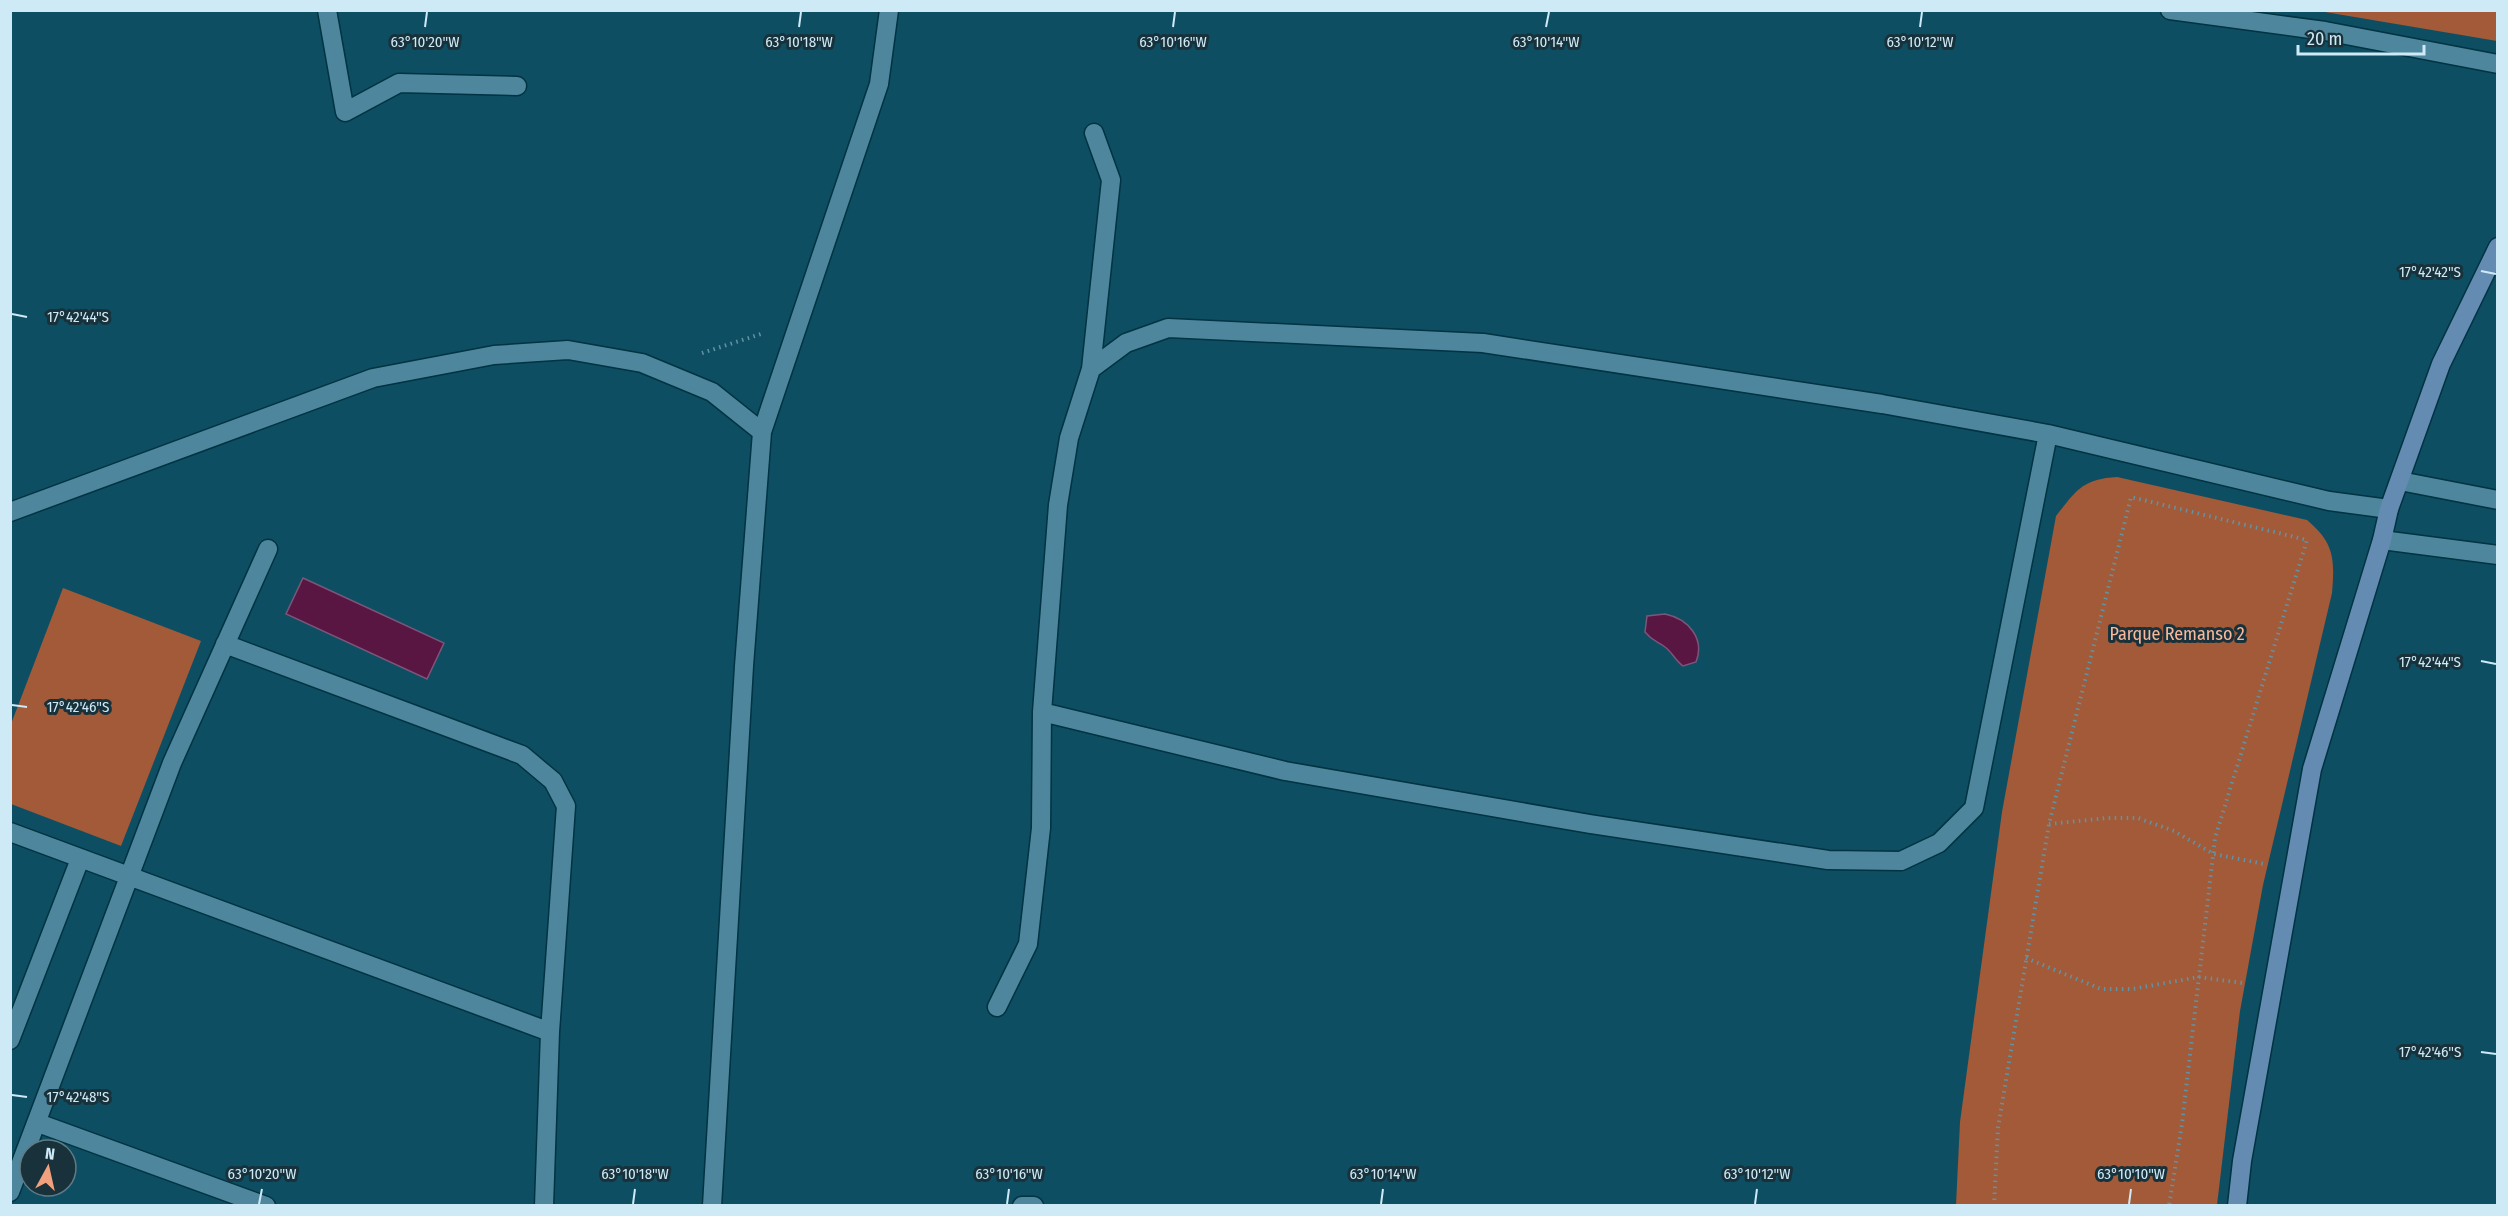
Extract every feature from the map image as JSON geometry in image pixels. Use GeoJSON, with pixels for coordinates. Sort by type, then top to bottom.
{"type":"FeatureCollection","features":[{"type":"Feature","properties":{"kind":"street"},"geometry":{"type":"LineString","coordinates":[[327,10],[345,112],[399,83],[517,86]]}},
{"type":"Feature","properties":{"kind":"street"},"geometry":{"type":"LineString","coordinates":[[712,1206],[744,666],[762,432],[879,84],[889,10]]}},
{"type":"Feature","properties":{"kind":"street"},"geometry":{"type":"LineString","coordinates":[[2170,10],[2325,31],[2498,63]]}},
{"type":"Feature","properties":{"kind":"street"},"geometry":{"type":"LineString","coordinates":[[997,1007],[1028,944],[1041,828],[1042,712],[1058,505],[1068,438],[1091,369],[1112,180],[1094,133]]}},
{"type":"Feature","properties":{"kind":"street"},"geometry":{"type":"LineString","coordinates":[[2237,1206],[2242,1161],[2312,769],[2382,540],[2389,509],[2441,364],[2498,247]]}},
{"type":"Feature","properties":{"kind":"street"},"geometry":{"type":"LineString","coordinates":[[1091,369],[1126,343],[1168,328],[1484,344],[1882,404],[2048,434],[2329,501],[2389,509]]}},
{"type":"Feature","properties":{"kind":"street"},"geometry":{"type":"LineString","coordinates":[[10,512],[373,378],[494,355],[568,350],[642,363],[712,392],[762,432]]}},
{"type":"Feature","properties":{"kind":"street"},"geometry":{"type":"LineString","coordinates":[[1042,712],[1297,773],[1590,824],[1828,860],[1901,861],[1940,843],[1974,808],[2048,434]]}},
{"type":"Feature","properties":{"kind":"street"},"geometry":{"type":"LineString","coordinates":[[2400,482],[2498,500]]}},
{"type":"Feature","properties":{"kind":"street"},"geometry":{"type":"LineString","coordinates":[[2382,540],[2498,555]]}},
{"type":"Feature","properties":{"kind":"street"},"geometry":{"type":"LineString","coordinates":[[10,1192],[38,1123],[172,763],[268,549]]}},
{"type":"Feature","properties":{"kind":"street"},"geometry":{"type":"LineString","coordinates":[[225,644],[522,755],[553,781],[566,807],[550,1032],[544,1206]]}},
{"type":"Feature","properties":{"kind":"street"},"geometry":{"type":"LineString","coordinates":[[10,832],[550,1032]]}},
{"type":"Feature","properties":{"kind":"street"},"geometry":{"type":"LineString","coordinates":[[10,1040],[80,859]]}},
{"type":"Feature","properties":{"kind":"street"},"geometry":{"type":"LineString","coordinates":[[38,1123],[266,1206]]}},
{"type":"Feature","properties":{"kind":"street"},"geometry":{"type":"LineString","coordinates":[[1022,1206],[1034,1206]]}},
{"type":"Feature","properties":{"kind":"path"},"geometry":{"type":"LineString","coordinates":[[693,354],[751,339],[800,315]]}},
{"type":"Feature","properties":{"kind":"path"},"geometry":{"type":"LineString","coordinates":[[1994,1206],[1998,1128],[2049,824],[2131,497],[2307,540],[2215,838],[2169,1206]]}},
{"type":"Feature","properties":{"kind":"path"},"geometry":{"type":"LineString","coordinates":[[2049,824],[2106,818],[2138,818],[2174,831],[2214,854],[2294,870]]}},
{"type":"Feature","properties":{"kind":"path"},"geometry":{"type":"LineString","coordinates":[[2026,958],[2101,988],[2132,989],[2199,977],[2273,987]]}},
{"type":"Feature","properties":{"kind":"green space"},"geometry":{"type":"Polygon","coordinates":[[[2319,11],[2497,11],[2497,41],[2319,11]]]}},
{"type":"Feature","properties":{"kind":"green space","name":"Parque Remanso 2"},"geometry":{"type":"Polygon","coordinates":[[[2117,477],[2307,520],[2323,536],[2333,561],[2332,593],[2263,885],[2240,1011],[2217,1205],[1956,1205],[1960,1122],[2002,812],[2056,516],[2081,488],[2096,480],[2117,477]]]}},
{"type":"Feature","properties":{"kind":"green space"},"geometry":{"type":"Polygon","coordinates":[[[63,588],[201,641],[121,846],[11,804],[11,724],[63,588]]]}},
{"type":"Feature","properties":{"kind":"shaded area"},"geometry":{"type":"Polygon","coordinates":[[[303,578],[444,643],[427,679],[286,614],[303,578]]]}},
{"type":"Feature","properties":{"kind":"shaded area"},"geometry":{"type":"Polygon","coordinates":[[[1665,614],[1681,620],[1693,631],[1698,646],[1696,662],[1683,666],[1667,649],[1645,632],[1647,616],[1665,614]]]}}]}
